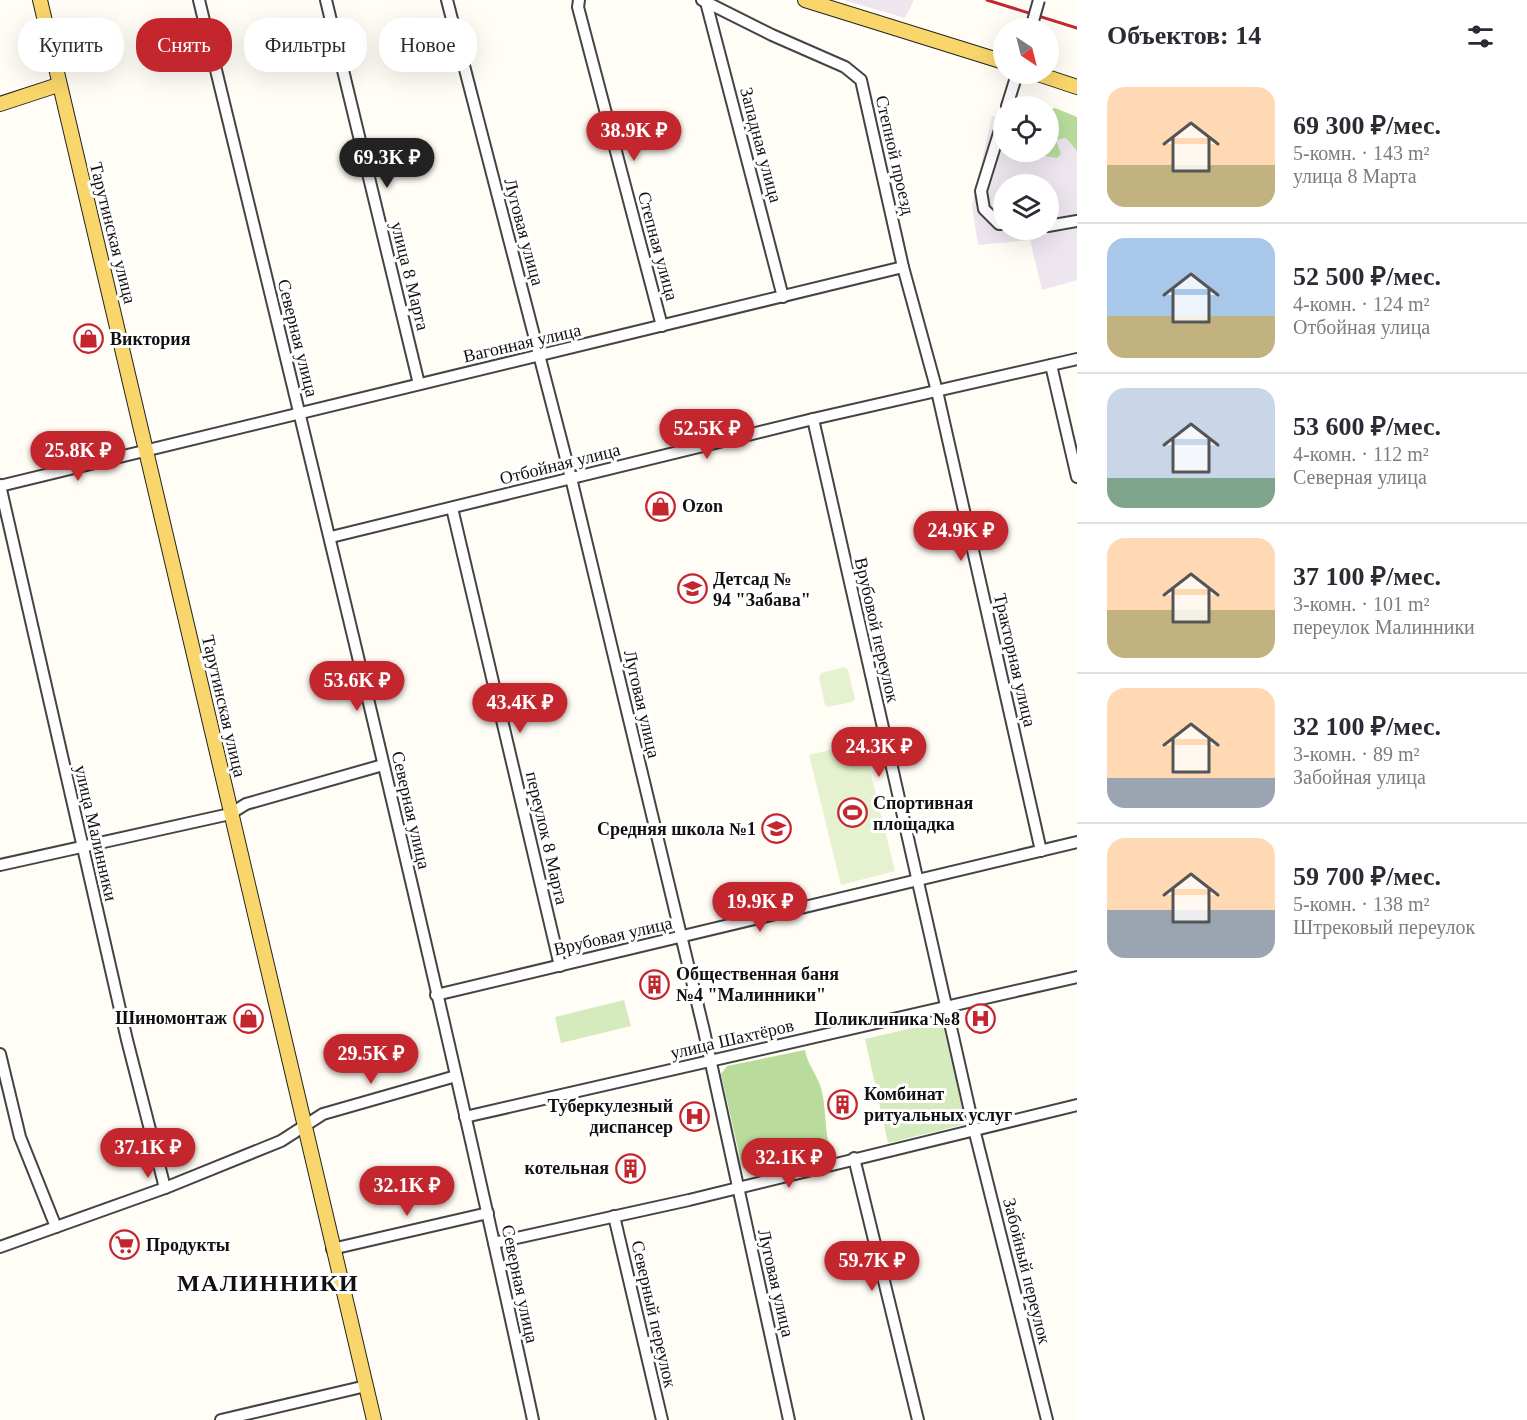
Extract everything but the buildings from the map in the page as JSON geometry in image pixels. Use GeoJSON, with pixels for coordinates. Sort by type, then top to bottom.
{"type":"FeatureCollection","features":[{"type":"Feature","properties":{"kind":"main road","name":"Тарутинская улица"},"geometry":{"type":"LineString","coordinates":[[40,0],[58,85],[148,449],[230,814],[374,1420]]}},
{"type":"Feature","properties":{"kind":"main road"},"geometry":{"type":"LineString","coordinates":[[805,0],[993,59]]}},
{"type":"Feature","properties":{"kind":"main road"},"geometry":{"type":"LineString","coordinates":[[1059,81],[1077,87]]}},
{"type":"Feature","properties":{"kind":"main road"},"geometry":{"type":"LineString","coordinates":[[0,104],[58,85]]}},
{"type":"Feature","properties":{"kind":"street","name":"Северная улица"},"geometry":{"type":"LineString","coordinates":[[199,0],[331,537],[495,1243],[533,1420]]}},
{"type":"Feature","properties":{"kind":"street","name":"улица 8 Марта"},"geometry":{"type":"LineString","coordinates":[[326,0],[419,384]]}},
{"type":"Feature","properties":{"kind":"street","name":"Луговая улица"},"geometry":{"type":"LineString","coordinates":[[447,0],[571,478],[711,1061],[789,1420]]}},
{"type":"Feature","properties":{"kind":"street","name":"Степная улица"},"geometry":{"type":"LineString","coordinates":[[579,0],[578,7],[662,326]]}},
{"type":"Feature","properties":{"kind":"street"},"geometry":{"type":"LineString","coordinates":[[1033,18],[1039,0]]}},
{"type":"Feature","properties":{"kind":"street","name":"Степной проезд"},"geometry":{"type":"LineString","coordinates":[[704,1],[772,35],[845,67],[861,80],[903,267]]}},
{"type":"Feature","properties":{"kind":"street","name":"Западная улица"},"geometry":{"type":"LineString","coordinates":[[704,1],[783,297]]}},
{"type":"Feature","properties":{"kind":"street"},"geometry":{"type":"LineString","coordinates":[[993,152],[981,191],[984,209],[993,218]]}},
{"type":"Feature","properties":{"kind":"street"},"geometry":{"type":"LineString","coordinates":[[1059,224],[1077,221]]}},
{"type":"Feature","properties":{"kind":"street","name":"Вагонная улица"},"geometry":{"type":"LineString","coordinates":[[0,486],[903,267]]}},
{"type":"Feature","properties":{"kind":"street","name":"Тракторная улица"},"geometry":{"type":"LineString","coordinates":[[903,267],[937,391],[1041,851]]}},
{"type":"Feature","properties":{"kind":"street","name":"Отбойная улица"},"geometry":{"type":"LineString","coordinates":[[331,537],[813,419],[1077,359]]}},
{"type":"Feature","properties":{"kind":"street"},"geometry":{"type":"LineString","coordinates":[[1051,365],[1077,477]]}},
{"type":"Feature","properties":{"kind":"street","name":"Врубовой переулок"},"geometry":{"type":"LineString","coordinates":[[813,419],[974,1129]]}},
{"type":"Feature","properties":{"kind":"street","name":"улица Малинники"},"geometry":{"type":"LineString","coordinates":[[0,486],[82,847],[165,1188]]}},
{"type":"Feature","properties":{"kind":"street","name":"переулок 8 Марта"},"geometry":{"type":"LineString","coordinates":[[452,508],[561,966]]}},
{"type":"Feature","properties":{"kind":"street"},"geometry":{"type":"LineString","coordinates":[[0,865],[230,814],[246,804],[383,765]]}},
{"type":"Feature","properties":{"kind":"street","name":"Врубовая улица"},"geometry":{"type":"LineString","coordinates":[[436,995],[1077,842]]}},
{"type":"Feature","properties":{"kind":"street","name":"улица Шахтёров"},"geometry":{"type":"LineString","coordinates":[[465,1117],[1077,977]]}},
{"type":"Feature","properties":{"kind":"street"},"geometry":{"type":"LineString","coordinates":[[0,1054],[20,1137],[56,1227]]}},
{"type":"Feature","properties":{"kind":"street"},"geometry":{"type":"LineString","coordinates":[[0,1247],[165,1188],[281,1141],[323,1114],[456,1076]]}},
{"type":"Feature","properties":{"kind":"street"},"geometry":{"type":"LineString","coordinates":[[495,1243],[1077,1105]]}},
{"type":"Feature","properties":{"kind":"street","name":"Забойный переулок"},"geometry":{"type":"LineString","coordinates":[[974,1129],[1047,1420]]}},
{"type":"Feature","properties":{"kind":"street"},"geometry":{"type":"LineString","coordinates":[[854,1158],[918,1420]]}},
{"type":"Feature","properties":{"kind":"street"},"geometry":{"type":"LineString","coordinates":[[332,1250],[488,1213]]}},
{"type":"Feature","properties":{"kind":"street","name":"Северный переулок"},"geometry":{"type":"LineString","coordinates":[[614,1216],[662,1420]]}},
{"type":"Feature","properties":{"kind":"street"},"geometry":{"type":"LineString","coordinates":[[221,1420],[366,1386]]}},
{"type":"Feature","properties":{"kind":"shaded area"},"geometry":{"type":"Polygon","coordinates":[[[844,0],[914,0],[905,18],[844,0]]]}},
{"type":"Feature","properties":{"kind":"shaded area"},"geometry":{"type":"Polygon","coordinates":[[[992,116],[993,162],[1059,162],[1059,124],[1077,127],[1077,280],[1042,290],[1030,240],[978,245],[972,205],[992,116]]]}},
{"type":"Feature","properties":{"kind":"green space"},"geometry":{"type":"Polygon","coordinates":[[[1059,110],[1077,117],[1077,151],[1066,138],[1059,139],[1059,110]]]}},
{"type":"Feature","properties":{"kind":"green space"},"geometry":{"type":"Polygon","coordinates":[[[844,667],[848,670],[855,699],[852,702],[828,707],[825,705],[819,677],[821,673],[844,667]]]}},
{"type":"Feature","properties":{"kind":"green space","name":"Спортивная площадка"},"geometry":{"type":"Polygon","coordinates":[[[863,742],[895,871],[841,885],[809,755],[863,742]]]}},
{"type":"Feature","properties":{"kind":"green space"},"geometry":{"type":"Polygon","coordinates":[[[624,1000],[631,1026],[561,1043],[555,1017],[624,1000]]]}},
{"type":"Feature","properties":{"kind":"green space"},"geometry":{"type":"Polygon","coordinates":[[[942,1021],[966,1124],[888,1143],[865,1039],[942,1021]]]}},
{"type":"Feature","properties":{"kind":"green space"},"geometry":{"type":"Polygon","coordinates":[[[805,1050],[821,1088],[831,1153],[752,1175],[742,1167],[721,1074],[727,1066],[805,1050]]]}},
{"type":"Feature","properties":{"kind":"railway"},"geometry":{"type":"LineString","coordinates":[[987,0],[1077,28]]}},
{"type":"Feature","properties":{"kind":"place","name":"Виктория"},"geometry":{"type":"Point","coordinates":[89,339]}},
{"type":"Feature","properties":{"kind":"place","name":"Ozon"},"geometry":{"type":"Point","coordinates":[661,506]}},
{"type":"Feature","properties":{"kind":"place","name":"Детсад № 94 \"Забава\""},"geometry":{"type":"Point","coordinates":[692,589]}},
{"type":"Feature","properties":{"kind":"place","name":"Спортивная площадка"},"geometry":{"type":"Point","coordinates":[852,813]}},
{"type":"Feature","properties":{"kind":"place","name":"Средняя школа №1"},"geometry":{"type":"Point","coordinates":[777,829]}},
{"type":"Feature","properties":{"kind":"place","name":"Общественная баня №4 \"Малинники\""},"geometry":{"type":"Point","coordinates":[655,984]}},
{"type":"Feature","properties":{"kind":"place","name":"Шиномонтаж"},"geometry":{"type":"Point","coordinates":[248,1018]}},
{"type":"Feature","properties":{"kind":"place","name":"Поликлиника №8"},"geometry":{"type":"Point","coordinates":[981,1019]}},
{"type":"Feature","properties":{"kind":"place","name":"Комбинат ритуальных услуг"},"geometry":{"type":"Point","coordinates":[843,1104]}},
{"type":"Feature","properties":{"kind":"place","name":"Туберкулезный диспансер"},"geometry":{"type":"Point","coordinates":[694,1116]}},
{"type":"Feature","properties":{"kind":"place","name":"котельная"},"geometry":{"type":"Point","coordinates":[630,1168]}},
{"type":"Feature","properties":{"kind":"place","name":"Продукты"},"geometry":{"type":"Point","coordinates":[125,1245]}},
{"type":"Feature","properties":{"kind":"district","name":"МАЛИННИКИ"},"geometry":{"type":"Point","coordinates":[268,1283]}}]}
